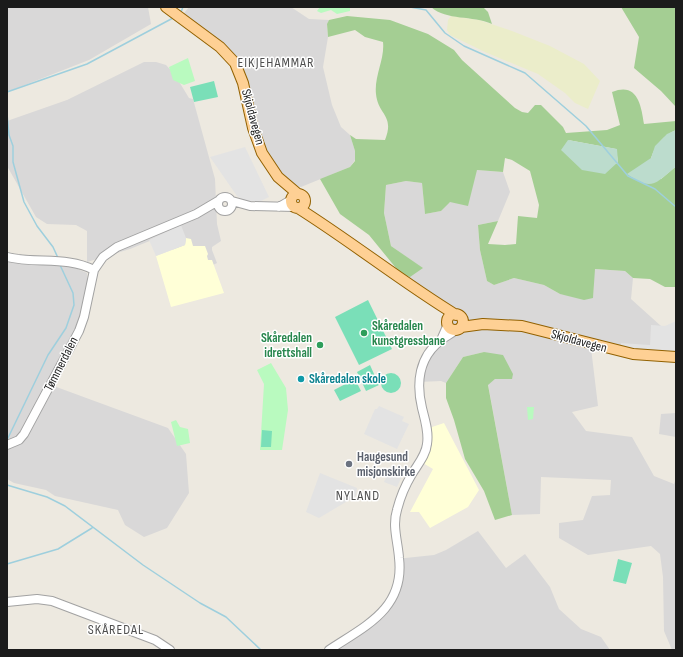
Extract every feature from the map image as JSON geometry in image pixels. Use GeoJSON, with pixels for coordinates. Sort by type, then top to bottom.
{"type":"FeatureCollection","features":[{"type":"Feature","properties":{"kind":"main road","name":"Skjoldavegen"},"geometry":{"type":"LineString","coordinates":[[166,7],[220,47],[235,63],[243,83],[257,140],[269,165],[284,183],[296,202]]}},
{"type":"Feature","properties":{"kind":"main road"},"geometry":{"type":"LineString","coordinates":[[296,202],[334,233],[437,303],[455,322]]}},
{"type":"Feature","properties":{"kind":"main road","name":"Skjoldavegen"},"geometry":{"type":"LineString","coordinates":[[455,322],[522,326],[633,354],[676,357]]}},
{"type":"Feature","properties":{"kind":"street"},"geometry":{"type":"LineString","coordinates":[[7,257],[51,262],[77,262],[94,270],[102,257],[117,247],[219,205],[225,197],[232,204],[250,206],[279,207],[296,202]]}},
{"type":"Feature","properties":{"kind":"street"},"geometry":{"type":"LineString","coordinates":[[219,205],[226,212],[232,204]]}},
{"type":"Feature","properties":{"kind":"street","name":"Tømmerdalen"},"geometry":{"type":"LineString","coordinates":[[7,446],[19,440],[24,434],[65,359],[84,316],[94,270]]}},
{"type":"Feature","properties":{"kind":"street"},"geometry":{"type":"LineString","coordinates":[[329,650],[377,619],[389,605],[396,591],[400,566],[395,527],[396,512],[409,481],[423,458],[427,445],[427,431],[418,392],[419,376],[426,358],[455,322]]}},
{"type":"Feature","properties":{"kind":"street"},"geometry":{"type":"LineString","coordinates":[[7,602],[37,598],[52,602],[155,640],[170,650]]}},
{"type":"Feature","properties":{"kind":"shaded area"},"geometry":{"type":"Polygon","coordinates":[[[7,7],[148,7],[151,24],[89,60],[7,92],[7,7]]]}},
{"type":"Feature","properties":{"kind":"shaded area"},"geometry":{"type":"Polygon","coordinates":[[[189,7],[291,7],[309,19],[329,20],[327,25],[328,37],[323,67],[332,105],[341,127],[350,135],[355,151],[355,160],[350,167],[301,187],[291,185],[264,155],[232,57],[180,18],[189,7]]]}},
{"type":"Feature","properties":{"kind":"shaded area"},"geometry":{"type":"Polygon","coordinates":[[[451,16],[479,20],[512,31],[550,46],[584,64],[600,81],[588,109],[575,103],[565,93],[538,74],[485,52],[450,35],[447,30],[448,20],[451,16]]]}},
{"type":"Feature","properties":{"kind":"shaded area"},"geometry":{"type":"Polygon","coordinates":[[[144,62],[156,62],[166,65],[175,75],[189,98],[193,99],[215,179],[217,224],[221,241],[212,247],[212,250],[217,263],[183,280],[173,254],[172,244],[152,240],[130,249],[87,262],[87,231],[76,225],[47,224],[36,217],[7,166],[7,121],[67,100],[144,62]]]}},
{"type":"Feature","properties":{"kind":"shaded area"},"geometry":{"type":"Polygon","coordinates":[[[676,130],[676,168],[652,184],[641,182],[627,174],[651,158],[655,146],[667,134],[676,130]]]}},
{"type":"Feature","properties":{"kind":"shaded area"},"geometry":{"type":"Polygon","coordinates":[[[568,140],[617,149],[618,162],[605,174],[582,170],[561,150],[568,140]]]}},
{"type":"Feature","properties":{"kind":"shaded area"},"geometry":{"type":"Polygon","coordinates":[[[245,147],[269,197],[261,201],[245,201],[237,196],[210,157],[245,147]]]}},
{"type":"Feature","properties":{"kind":"shaded area"},"geometry":{"type":"Polygon","coordinates":[[[477,170],[503,172],[510,192],[498,221],[478,225],[480,250],[487,281],[494,285],[514,278],[544,285],[560,294],[593,298],[594,269],[625,271],[633,278],[631,299],[661,326],[656,358],[591,348],[598,406],[572,412],[586,431],[632,437],[654,476],[674,484],[676,478],[676,650],[672,650],[664,631],[663,577],[660,554],[651,546],[588,555],[559,538],[559,523],[583,520],[592,496],[610,495],[611,480],[541,477],[540,514],[512,515],[488,384],[495,379],[484,352],[463,357],[446,383],[441,381],[419,382],[422,368],[457,317],[405,276],[422,268],[391,246],[384,213],[386,185],[406,181],[422,183],[425,214],[441,211],[477,170]]]}},
{"type":"Feature","properties":{"kind":"shaded area"},"geometry":{"type":"Polygon","coordinates":[[[181,225],[186,238],[185,245],[156,256],[149,240],[181,225]]]}},
{"type":"Feature","properties":{"kind":"shaded area"},"geometry":{"type":"Polygon","coordinates":[[[186,238],[191,239],[193,246],[205,246],[208,254],[208,260],[212,260],[224,293],[171,307],[156,256],[185,245],[186,238]]]}},
{"type":"Feature","properties":{"kind":"shaded area"},"geometry":{"type":"Polygon","coordinates":[[[7,257],[70,266],[87,273],[89,300],[51,385],[168,428],[186,454],[189,493],[167,528],[144,537],[125,525],[118,510],[55,496],[46,490],[14,483],[7,479],[7,257]]]}},
{"type":"Feature","properties":{"kind":"shaded area"},"geometry":{"type":"Polygon","coordinates":[[[676,321],[676,353],[621,348],[621,343],[650,345],[651,325],[665,326],[676,321]]]}},
{"type":"Feature","properties":{"kind":"shaded area"},"geometry":{"type":"Polygon","coordinates":[[[379,406],[404,417],[402,421],[409,424],[397,449],[364,434],[375,409],[379,406]]]}},
{"type":"Feature","properties":{"kind":"shaded area"},"geometry":{"type":"Polygon","coordinates":[[[676,413],[676,437],[659,434],[661,414],[676,413]]]}},
{"type":"Feature","properties":{"kind":"shaded area"},"geometry":{"type":"Polygon","coordinates":[[[444,423],[479,490],[468,507],[430,528],[419,512],[410,512],[433,469],[423,463],[432,445],[429,428],[444,423]]]}},
{"type":"Feature","properties":{"kind":"shaded area"},"geometry":{"type":"Polygon","coordinates":[[[391,466],[404,472],[397,487],[384,482],[391,466]]]}},
{"type":"Feature","properties":{"kind":"shaded area"},"geometry":{"type":"Polygon","coordinates":[[[320,473],[357,488],[356,496],[319,518],[306,512],[320,473]]]}},
{"type":"Feature","properties":{"kind":"shaded area"},"geometry":{"type":"Polygon","coordinates":[[[478,531],[506,568],[525,554],[550,587],[559,609],[581,629],[601,637],[610,650],[330,650],[377,616],[398,582],[396,559],[434,555],[446,550],[478,531]]]}},
{"type":"Feature","properties":{"kind":"green space"},"geometry":{"type":"Polygon","coordinates":[[[320,7],[350,7],[350,11],[337,14],[331,10],[321,13],[317,11],[320,7]]]}},
{"type":"Feature","properties":{"kind":"green space"},"geometry":{"type":"Polygon","coordinates":[[[431,7],[483,7],[488,12],[492,24],[484,21],[444,14],[431,7]]]}},
{"type":"Feature","properties":{"kind":"green space"},"geometry":{"type":"Polygon","coordinates":[[[621,7],[676,7],[676,107],[661,91],[634,68],[639,37],[621,7]]]}},
{"type":"Feature","properties":{"kind":"green space"},"geometry":{"type":"Polygon","coordinates":[[[347,16],[390,20],[428,34],[454,50],[462,60],[515,108],[522,112],[528,113],[535,105],[541,105],[563,127],[566,133],[607,130],[620,125],[612,92],[620,90],[632,92],[636,97],[639,102],[644,124],[676,121],[676,130],[660,141],[651,158],[661,179],[676,168],[676,287],[665,287],[650,279],[633,278],[625,271],[595,269],[593,298],[584,300],[560,294],[544,285],[514,278],[494,285],[487,281],[480,250],[478,225],[498,221],[488,244],[516,244],[518,216],[537,218],[539,205],[530,171],[512,160],[505,158],[503,172],[477,170],[468,206],[450,202],[441,211],[425,214],[422,183],[406,181],[386,185],[384,213],[391,246],[423,268],[410,277],[400,273],[369,235],[340,214],[320,179],[350,167],[355,161],[355,151],[350,135],[356,139],[385,140],[388,132],[387,120],[377,101],[376,94],[383,42],[365,37],[355,30],[328,37],[327,24],[329,20],[347,16]],[[568,140],[616,164],[618,162],[616,149],[568,140]]]}},
{"type":"Feature","properties":{"kind":"green space"},"geometry":{"type":"Polygon","coordinates":[[[188,58],[195,81],[184,85],[173,80],[169,67],[188,58]]]}},
{"type":"Feature","properties":{"kind":"green space"},"geometry":{"type":"Polygon","coordinates":[[[214,81],[218,97],[194,102],[190,87],[214,81]]]}},
{"type":"Feature","properties":{"kind":"green space","name":"Skåredalen kunstgressbane"},"geometry":{"type":"Polygon","coordinates":[[[368,300],[392,349],[359,365],[335,317],[368,300]]]}},
{"type":"Feature","properties":{"kind":"green space"},"geometry":{"type":"Polygon","coordinates":[[[484,352],[503,355],[513,374],[512,379],[495,379],[488,385],[512,515],[495,520],[484,491],[465,459],[446,398],[446,383],[463,357],[484,352]]]}},
{"type":"Feature","properties":{"kind":"green space"},"geometry":{"type":"Polygon","coordinates":[[[271,363],[286,388],[288,410],[282,450],[260,450],[264,384],[257,370],[271,363]]]}},
{"type":"Feature","properties":{"kind":"green space"},"geometry":{"type":"Polygon","coordinates":[[[370,365],[379,385],[366,391],[357,372],[370,365]]]}},
{"type":"Feature","properties":{"kind":"green space"},"geometry":{"type":"Polygon","coordinates":[[[391,373],[398,376],[401,383],[398,390],[391,393],[384,390],[381,383],[384,376],[391,373]]]}},
{"type":"Feature","properties":{"kind":"green space"},"geometry":{"type":"Polygon","coordinates":[[[355,379],[361,391],[340,401],[334,390],[355,379]]]}},
{"type":"Feature","properties":{"kind":"green space"},"geometry":{"type":"Polygon","coordinates":[[[527,407],[534,407],[533,419],[528,420],[527,407]]]}},
{"type":"Feature","properties":{"kind":"green space"},"geometry":{"type":"Polygon","coordinates":[[[176,420],[180,427],[188,429],[190,443],[177,446],[171,422],[176,420]]]}},
{"type":"Feature","properties":{"kind":"green space"},"geometry":{"type":"Polygon","coordinates":[[[262,430],[272,431],[271,447],[261,447],[262,430]]]}},
{"type":"Feature","properties":{"kind":"green space"},"geometry":{"type":"Polygon","coordinates":[[[618,559],[632,563],[626,584],[613,581],[618,559]]]}},
{"type":"Feature","properties":{"kind":"waterway"},"geometry":{"type":"LineString","coordinates":[[181,12],[183,7]]}},
{"type":"Feature","properties":{"kind":"waterway"},"geometry":{"type":"LineString","coordinates":[[410,7],[426,10],[445,33],[464,46],[525,73],[586,126],[628,176],[655,189],[676,207]]}},
{"type":"Feature","properties":{"kind":"waterway"},"geometry":{"type":"LineString","coordinates":[[7,92],[87,64],[173,18]]}},
{"type":"Feature","properties":{"kind":"waterway"},"geometry":{"type":"LineString","coordinates":[[7,114],[9,135],[13,146],[13,162],[24,202],[37,226],[53,247],[58,258]]}},
{"type":"Feature","properties":{"kind":"waterway"},"geometry":{"type":"LineString","coordinates":[[7,440],[48,355],[66,328],[74,305],[73,293],[60,265]]}},
{"type":"Feature","properties":{"kind":"waterway"},"geometry":{"type":"LineString","coordinates":[[7,485],[47,497],[65,506],[143,565],[200,603],[226,617],[261,650]]}},
{"type":"Feature","properties":{"kind":"waterway"},"geometry":{"type":"LineString","coordinates":[[7,564],[58,549],[92,528]]}},
{"type":"Feature","properties":{"kind":"place","name":"Skåredalen kunstgressbane"},"geometry":{"type":"Point","coordinates":[364,333]}},
{"type":"Feature","properties":{"kind":"place","name":"Skåredalen idrettshall"},"geometry":{"type":"Point","coordinates":[320,345]}},
{"type":"Feature","properties":{"kind":"place","name":"Skåredalen skole"},"geometry":{"type":"Point","coordinates":[301,379]}},
{"type":"Feature","properties":{"kind":"place","name":"Haugesund misjonskirke"},"geometry":{"type":"Point","coordinates":[349,464]}},
{"type":"Feature","properties":{"kind":"district","name":"EIKJEHAMMAR"},"geometry":{"type":"Point","coordinates":[276,62]}},
{"type":"Feature","properties":{"kind":"district","name":"NYLAND"},"geometry":{"type":"Point","coordinates":[358,495]}},
{"type":"Feature","properties":{"kind":"district","name":"SKÅREDAL"},"geometry":{"type":"Point","coordinates":[116,629]}}]}
